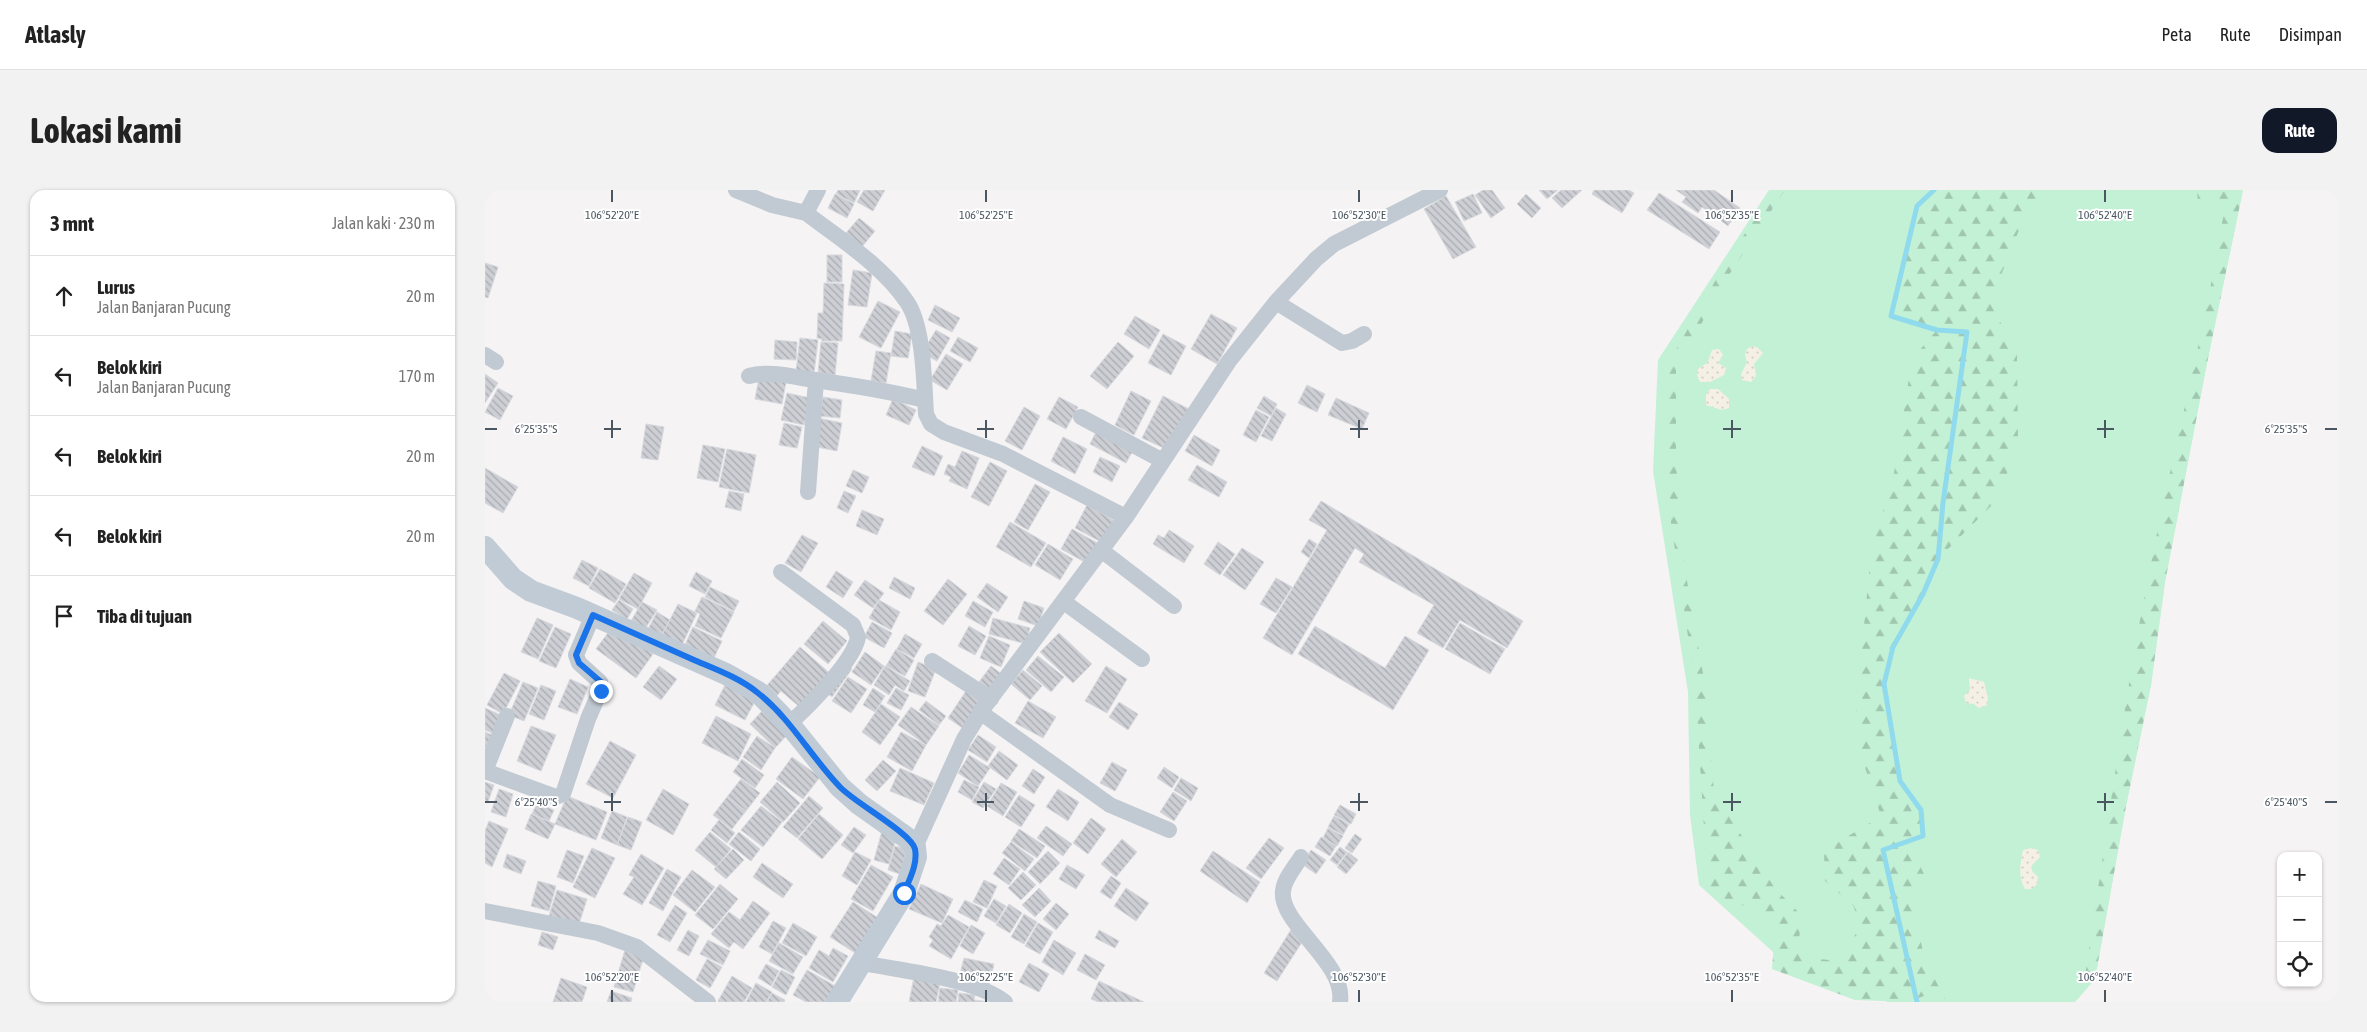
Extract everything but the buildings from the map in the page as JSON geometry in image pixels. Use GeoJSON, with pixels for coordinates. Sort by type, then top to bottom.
{"type":"FeatureCollection","features":[{"type":"Feature","properties":{"kind":"street"},"geometry":{"type":"LineString","coordinates":[[736,190],[773,205],[806,213],[856,251],[887,279],[907,302],[918,332],[926,414],[931,424],[945,432],[1003,454],[1126,517]]}},
{"type":"Feature","properties":{"kind":"street"},"geometry":{"type":"LineString","coordinates":[[806,213],[818,190]]}},
{"type":"Feature","properties":{"kind":"street"},"geometry":{"type":"LineString","coordinates":[[837,1002],[904,893],[916,857],[915,848],[963,740],[981,712],[1126,517],[1229,361],[1275,302],[1316,259],[1334,244],[1440,190]]}},
{"type":"Feature","properties":{"kind":"street"},"geometry":{"type":"LineString","coordinates":[[1275,302],[1342,343],[1352,341],[1364,334]]}},
{"type":"Feature","properties":{"kind":"street"},"geometry":{"type":"LineString","coordinates":[[749,376],[759,373],[816,380],[873,388],[925,400]]}},
{"type":"Feature","properties":{"kind":"street"},"geometry":{"type":"LineString","coordinates":[[808,492],[816,380]]}},
{"type":"Feature","properties":{"kind":"street"},"geometry":{"type":"LineString","coordinates":[[1081,417],[1163,461]]}},
{"type":"Feature","properties":{"kind":"street"},"geometry":{"type":"LineString","coordinates":[[485,547],[513,579],[531,591],[593,615],[726,674],[758,692],[789,724],[840,787],[859,804],[907,838],[915,848]]}},
{"type":"Feature","properties":{"kind":"street"},"geometry":{"type":"LineString","coordinates":[[1101,550],[1174,606]]}},
{"type":"Feature","properties":{"kind":"street"},"geometry":{"type":"LineString","coordinates":[[781,572],[853,625],[858,637],[854,648],[827,686],[789,724]]}},
{"type":"Feature","properties":{"kind":"street"},"geometry":{"type":"LineString","coordinates":[[1064,602],[1142,659]]}},
{"type":"Feature","properties":{"kind":"street"},"geometry":{"type":"LineString","coordinates":[[507,716],[485,771],[543,794],[556,797],[563,794],[588,718],[601,691],[601,682],[579,663],[576,655],[593,615]]}},
{"type":"Feature","properties":{"kind":"street"},"geometry":{"type":"LineString","coordinates":[[932,661],[991,699]]}},
{"type":"Feature","properties":{"kind":"street"},"geometry":{"type":"LineString","coordinates":[[981,712],[1110,805],[1169,830]]}},
{"type":"Feature","properties":{"kind":"street"},"geometry":{"type":"LineString","coordinates":[[1301,857],[1284,885],[1284,902],[1338,981],[1340,1002]]}},
{"type":"Feature","properties":{"kind":"street"},"geometry":{"type":"LineString","coordinates":[[485,911],[598,933],[637,947],[708,1002]]}},
{"type":"Feature","properties":{"kind":"street"},"geometry":{"type":"LineString","coordinates":[[862,963],[969,984],[995,994],[1005,1002]]}},
{"type":"Feature","properties":{"kind":"green space"},"geometry":{"type":"Polygon","coordinates":[[[1769,190],[2243,190],[2207,363],[2165,582],[2151,685],[2126,806],[2095,979],[2075,1002],[1887,1002],[1873,977],[1793,970],[1699,885],[1690,815],[1688,692],[1653,471],[1658,360],[1769,190]]]}},
{"type":"Feature","properties":{"kind":"green space"},"geometry":{"type":"Polygon","coordinates":[[[1774,190],[1785,190],[1727,278],[1676,369],[1676,461],[1681,546],[1705,685],[1714,792],[1774,887],[1801,915],[1799,943],[1811,958],[1838,961],[1861,926],[1853,905],[1825,881],[1824,851],[1881,816],[1860,752],[1856,709],[1871,553],[1894,473],[1912,359],[1937,330],[1891,316],[1917,206],[1934,190],[2042,190],[2019,230],[1990,303],[2017,353],[2018,447],[1995,502],[1938,559],[1923,594],[1893,647],[1884,684],[1900,781],[1921,810],[1923,836],[1914,854],[1924,874],[1913,905],[1925,961],[1947,1002],[1936,1002],[1929,994],[1908,1002],[1855,1000],[1772,969],[1776,917],[1708,893],[1695,683],[1671,523],[1667,429],[1670,360],[1726,262],[1774,190]]]}},
{"type":"Feature","properties":{"kind":"green space"},"geometry":{"type":"Polygon","coordinates":[[[2197,190],[2243,190],[2207,363],[2165,582],[2151,685],[2126,806],[2095,979],[2075,1002],[2065,1002],[2085,976],[2140,619],[2159,522],[2200,338],[2226,199],[2198,204],[2197,190]]]}},
{"type":"Feature","properties":{"kind":"sand"},"geometry":{"type":"Polygon","coordinates":[[[1753,346],[1763,353],[1754,364],[1756,376],[1751,382],[1742,380],[1741,374],[1747,362],[1745,355],[1747,349],[1753,346]]]}},
{"type":"Feature","properties":{"kind":"sand"},"geometry":{"type":"Polygon","coordinates":[[[1719,349],[1723,355],[1718,363],[1726,368],[1724,375],[1710,382],[1700,382],[1697,375],[1698,369],[1708,362],[1712,350],[1719,349]]]}},
{"type":"Feature","properties":{"kind":"sand"},"geometry":{"type":"Polygon","coordinates":[[[1710,389],[1718,389],[1729,399],[1729,408],[1722,410],[1706,405],[1706,395],[1710,389]]]}},
{"type":"Feature","properties":{"kind":"sand"},"geometry":{"type":"Polygon","coordinates":[[[1969,678],[1984,682],[1988,698],[1987,705],[1979,708],[1974,704],[1966,703],[1964,696],[1970,690],[1969,678]]]}},
{"type":"Feature","properties":{"kind":"sand"},"geometry":{"type":"Polygon","coordinates":[[[2031,848],[2038,850],[2040,857],[2032,865],[2032,871],[2038,877],[2037,884],[2032,889],[2025,889],[2020,870],[2021,860],[2023,850],[2031,848]]]}},
{"type":"Feature","properties":{"kind":"waterway"},"geometry":{"type":"LineString","coordinates":[[1917,1002],[1883,850],[1923,836],[1921,810],[1900,781],[1884,684],[1893,647],[1923,594],[1938,559],[1943,503],[1967,332],[1937,330],[1891,316],[1917,206],[1934,190]]}},
{"type":"Feature","properties":{"kind":"route"},"geometry":{"type":"LineString","coordinates":[[601,691],[601,682],[576,659],[577,650],[593,615],[726,674],[758,692],[789,724],[840,787],[859,804],[907,838],[915,848],[916,857],[904,893]]}}]}
